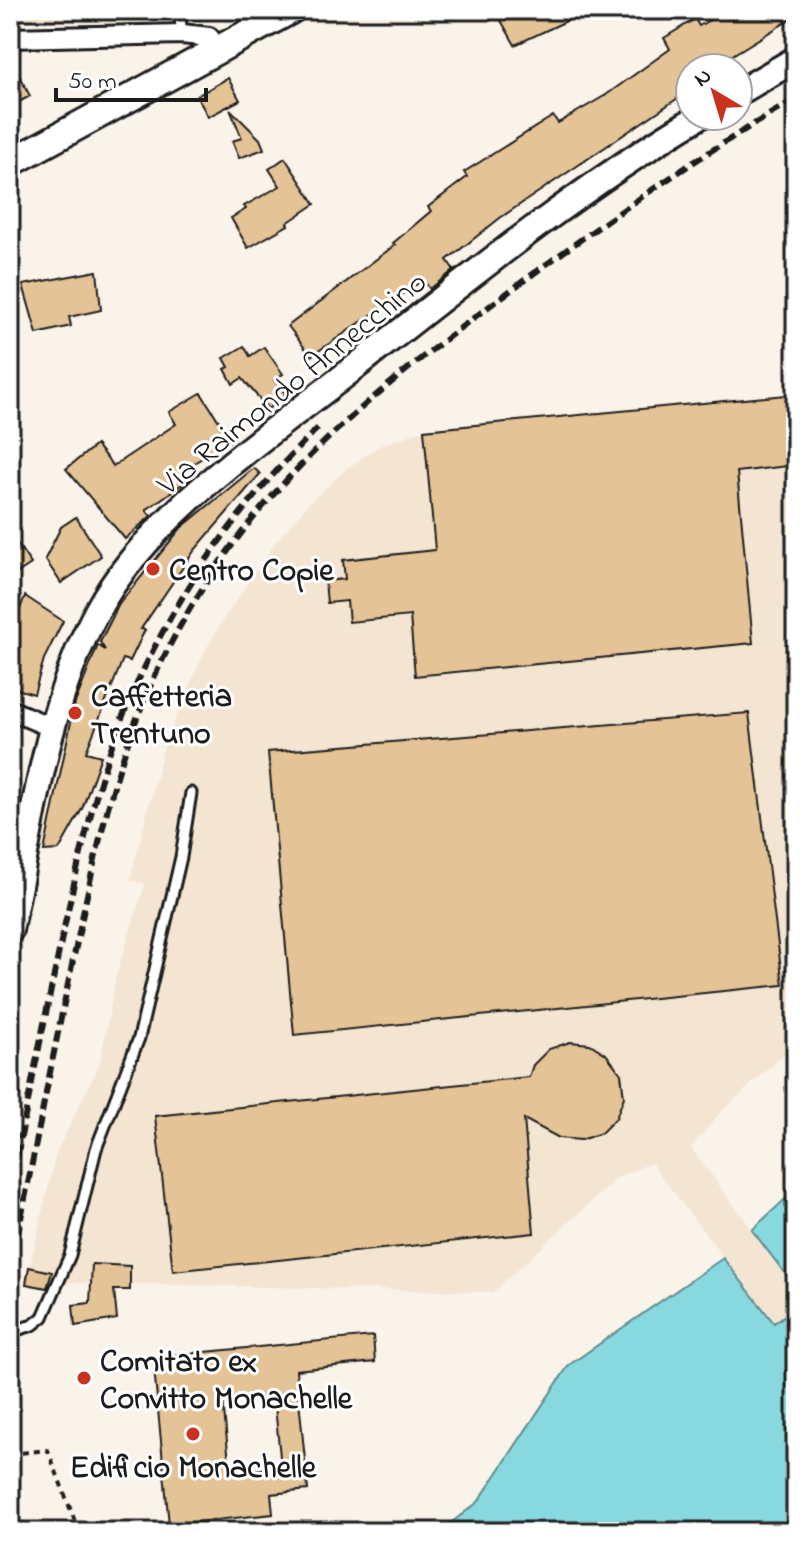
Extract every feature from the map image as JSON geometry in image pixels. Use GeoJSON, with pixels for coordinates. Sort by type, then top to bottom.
{"type":"FeatureCollection","features":[{"type":"Feature","properties":{"kind":"main road"},"geometry":{"type":"LineString","coordinates":[[10,163],[291,10]]}},
{"type":"Feature","properties":{"kind":"street"},"geometry":{"type":"LineString","coordinates":[[10,38],[182,34],[209,37],[219,50]]}},
{"type":"Feature","properties":{"kind":"street"},"geometry":{"type":"LineString","coordinates":[[754,84],[796,59]]}},
{"type":"Feature","properties":{"kind":"street","name":"Via Raimondo Annecchino"},"geometry":{"type":"LineString","coordinates":[[11,925],[57,706],[97,610],[138,554],[197,492],[592,184],[675,132]]}},
{"type":"Feature","properties":{"kind":"street"},"geometry":{"type":"LineString","coordinates":[[10,710],[53,728]]}},
{"type":"Feature","properties":{"kind":"lane"},"geometry":{"type":"LineString","coordinates":[[179,10],[182,34]]}},
{"type":"Feature","properties":{"kind":"lane"},"geometry":{"type":"LineString","coordinates":[[10,1332],[33,1325],[43,1317],[70,1255],[96,1149],[139,1038],[181,857],[191,793]]}},
{"type":"Feature","properties":{"kind":"path"},"geometry":{"type":"LineString","coordinates":[[10,1454],[48,1450],[79,1532]]}},
{"type":"Feature","properties":{"kind":"shaded area"},"geometry":{"type":"Polygon","coordinates":[[[10,10],[195,10],[182,14],[55,20],[10,19],[10,10]]]}},
{"type":"Feature","properties":{"kind":"shaded area"},"geometry":{"type":"Polygon","coordinates":[[[796,394],[796,1043],[719,1114],[691,1148],[796,1288],[796,1307],[775,1324],[651,1163],[618,1177],[493,1292],[50,1282],[48,1289],[26,1284],[56,1153],[100,1063],[116,976],[145,884],[130,880],[164,746],[202,657],[222,621],[276,541],[309,503],[349,467],[379,446],[424,430],[796,394]]]}},
{"type":"Feature","properties":{"kind":"water"},"geometry":{"type":"Polygon","coordinates":[[[796,1189],[796,1288],[752,1230],[796,1189]]]}},
{"type":"Feature","properties":{"kind":"water"},"geometry":{"type":"Polygon","coordinates":[[[723,1258],[774,1323],[796,1307],[796,1532],[439,1532],[478,1502],[569,1365],[723,1258]]]}},
{"type":"Feature","properties":{"kind":"building"},"geometry":{"type":"Polygon","coordinates":[[[495,10],[590,10],[515,45],[495,10]]]}},
{"type":"Feature","properties":{"kind":"building"},"geometry":{"type":"Polygon","coordinates":[[[727,10],[796,10],[796,16],[737,52],[674,52],[674,101],[500,218],[447,260],[454,270],[430,289],[423,280],[311,356],[288,326],[395,245],[393,243],[431,211],[428,207],[467,177],[464,172],[553,116],[558,123],[606,95],[670,49],[664,38],[695,19],[699,26],[727,10]]]}},
{"type":"Feature","properties":{"kind":"building"},"geometry":{"type":"Polygon","coordinates":[[[10,58],[30,96],[10,107],[10,58]]]}},
{"type":"Feature","properties":{"kind":"building"},"geometry":{"type":"Polygon","coordinates":[[[228,78],[240,100],[208,117],[197,96],[228,78]]]}},
{"type":"Feature","properties":{"kind":"building"},"geometry":{"type":"Polygon","coordinates":[[[230,109],[260,139],[264,149],[239,158],[232,141],[242,138],[230,109]]]}},
{"type":"Feature","properties":{"kind":"building"},"geometry":{"type":"Polygon","coordinates":[[[285,158],[315,204],[288,225],[248,248],[231,218],[246,209],[244,206],[280,186],[269,169],[285,158]]]}},
{"type":"Feature","properties":{"kind":"building"},"geometry":{"type":"Polygon","coordinates":[[[97,271],[101,310],[69,317],[71,326],[37,334],[23,285],[97,271]]]}},
{"type":"Feature","properties":{"kind":"building"},"geometry":{"type":"Polygon","coordinates":[[[244,346],[250,356],[264,347],[283,374],[274,380],[286,394],[268,409],[242,378],[233,384],[225,369],[229,367],[224,358],[244,346]]]}},
{"type":"Feature","properties":{"kind":"building"},"geometry":{"type":"Polygon","coordinates":[[[201,393],[231,440],[186,468],[192,477],[146,510],[151,516],[125,539],[66,469],[96,445],[113,466],[176,424],[169,412],[201,393]]]}},
{"type":"Feature","properties":{"kind":"building"},"geometry":{"type":"Polygon","coordinates":[[[796,394],[796,465],[737,472],[753,643],[415,676],[410,616],[349,622],[347,601],[327,603],[325,581],[345,579],[343,560],[435,550],[424,430],[796,394]]]}},
{"type":"Feature","properties":{"kind":"building"},"geometry":{"type":"Polygon","coordinates":[[[254,468],[260,474],[194,551],[141,629],[145,630],[130,661],[123,659],[86,752],[101,756],[82,809],[59,850],[44,851],[75,703],[98,645],[105,650],[100,642],[119,604],[181,528],[254,468]]]}},
{"type":"Feature","properties":{"kind":"building"},"geometry":{"type":"Polygon","coordinates":[[[76,517],[101,556],[61,583],[45,559],[61,527],[76,517]]]}},
{"type":"Feature","properties":{"kind":"building"},"geometry":{"type":"Polygon","coordinates":[[[10,533],[31,564],[10,578],[10,533]]]}},
{"type":"Feature","properties":{"kind":"building"},"geometry":{"type":"Polygon","coordinates":[[[25,596],[63,621],[44,659],[34,694],[10,687],[10,635],[25,596]]]}},
{"type":"Feature","properties":{"kind":"building"},"geometry":{"type":"Polygon","coordinates":[[[749,713],[783,985],[294,1035],[268,752],[749,713]]]}},
{"type":"Feature","properties":{"kind":"building"},"geometry":{"type":"Polygon","coordinates":[[[570,1042],[590,1044],[606,1054],[621,1074],[624,1097],[616,1118],[601,1133],[581,1140],[559,1138],[524,1119],[534,1233],[173,1271],[155,1116],[529,1077],[533,1065],[549,1049],[570,1042]]]}},
{"type":"Feature","properties":{"kind":"building"},"geometry":{"type":"Polygon","coordinates":[[[92,1264],[130,1266],[130,1290],[114,1290],[117,1319],[75,1326],[73,1305],[90,1303],[92,1264]]]}},
{"type":"Feature","properties":{"kind":"building"},"geometry":{"type":"Polygon","coordinates":[[[29,1267],[52,1272],[47,1288],[26,1284],[29,1267]]]}},
{"type":"Feature","properties":{"kind":"building","name":"Edificio Monachelle"},"geometry":{"type":"Polygon","coordinates":[[[373,1336],[375,1362],[296,1370],[308,1490],[271,1494],[273,1514],[169,1525],[153,1357],[373,1336]],[[274,1396],[223,1401],[230,1472],[281,1467],[274,1396]]]}},
{"type":"Feature","properties":{"kind":"railway"},"geometry":{"type":"LineString","coordinates":[[10,1272],[68,983],[110,800],[137,718],[170,646],[207,581],[249,523],[296,470],[401,374],[623,210],[796,99]]}},
{"type":"Feature","properties":{"kind":"railway"},"geometry":{"type":"LineString","coordinates":[[10,1192],[82,848],[105,765],[125,711],[162,633],[207,559],[259,491],[318,428]]}},
{"type":"Feature","properties":{"kind":"place","name":"Centro Copie"},"geometry":{"type":"Point","coordinates":[153,569]}},
{"type":"Feature","properties":{"kind":"place","name":"Caffetteria Trentuno"},"geometry":{"type":"Point","coordinates":[75,713]}},
{"type":"Feature","properties":{"kind":"place","name":"Comitato ex Convitto Monachelle"},"geometry":{"type":"Point","coordinates":[84,1378]}},
{"type":"Feature","properties":{"kind":"place","name":"Edificio Monachelle"},"geometry":{"type":"Point","coordinates":[193,1434]}}]}
